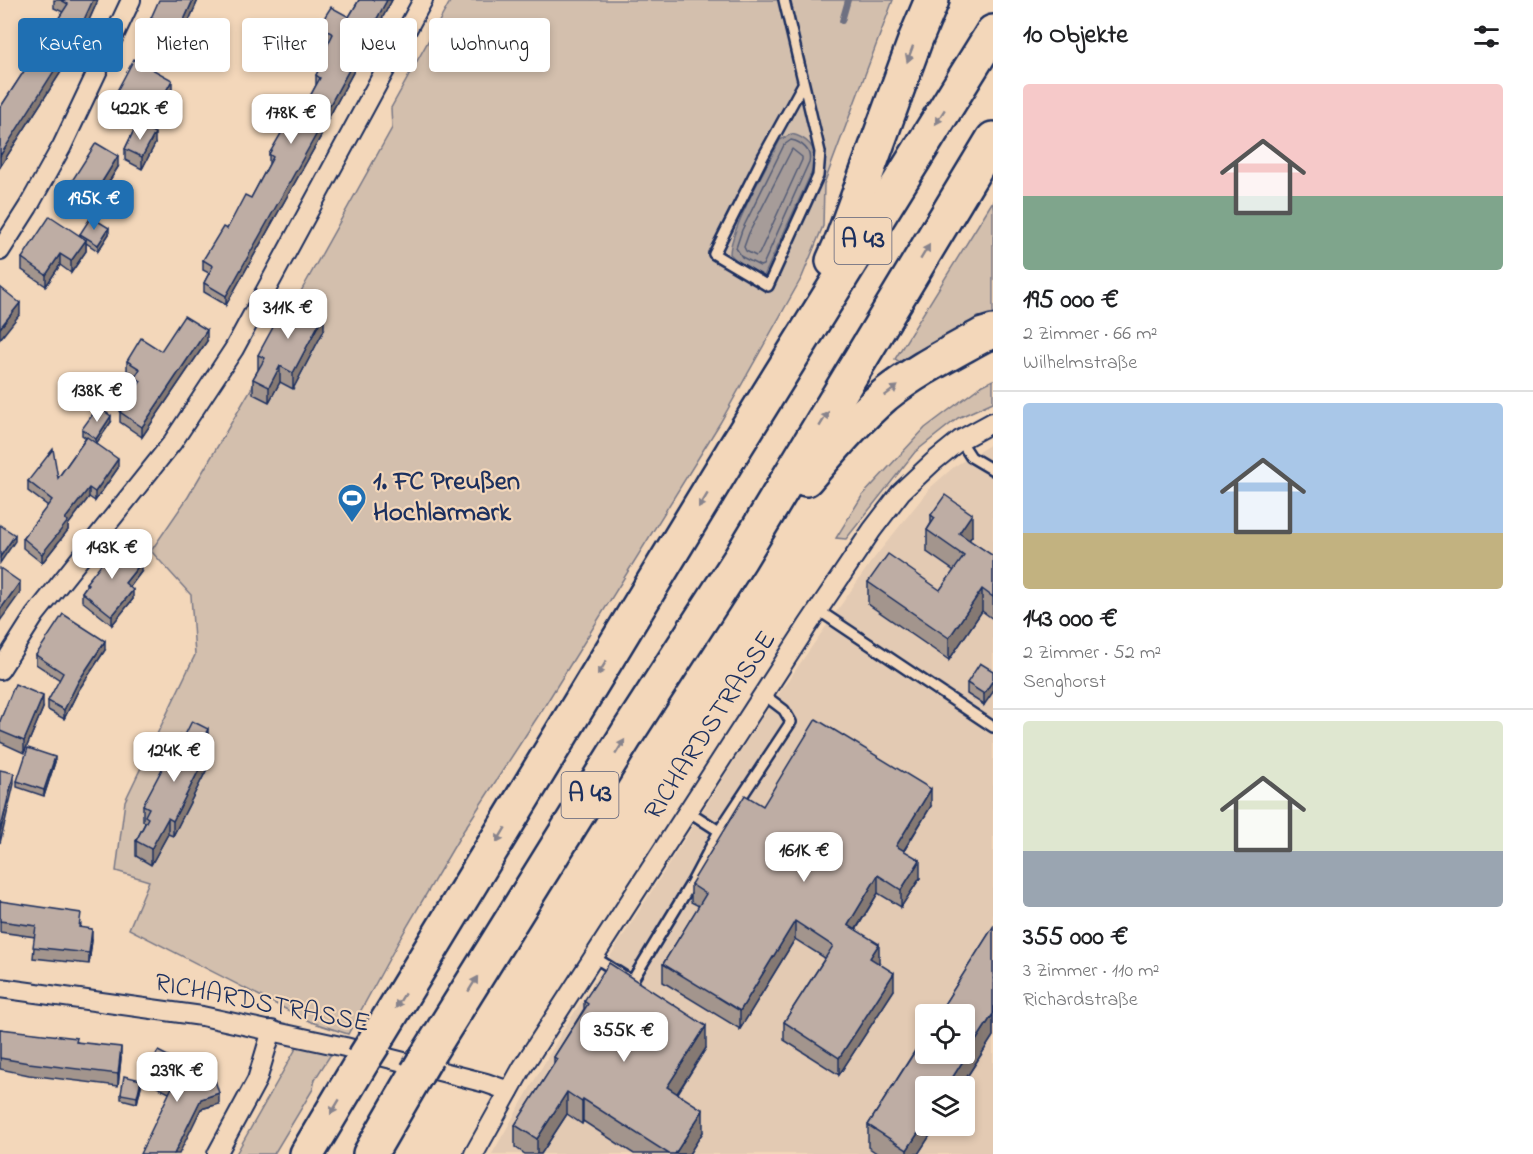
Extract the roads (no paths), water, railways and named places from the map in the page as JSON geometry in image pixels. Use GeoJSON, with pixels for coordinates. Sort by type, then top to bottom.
{"type":"FeatureCollection","features":[{"type":"Feature","properties":{"kind":"highway"},"geometry":{"type":"LineString","coordinates":[[733,451],[734,423],[829,268],[841,243],[932,0]]}},
{"type":"Feature","properties":{"kind":"highway","name":"A 43"},"geometry":{"type":"LineString","coordinates":[[307,1154],[733,451],[993,32]]}},
{"type":"Feature","properties":{"kind":"highway","name":"A 43"},"geometry":{"type":"LineString","coordinates":[[370,1154],[422,1065],[629,731],[740,559],[993,139]]}},
{"type":"Feature","properties":{"kind":"highway"},"geometry":{"type":"LineString","coordinates":[[740,559],[845,435],[885,396],[921,369],[983,335],[993,332]]}},
{"type":"Feature","properties":{"kind":"street"},"geometry":{"type":"LineString","coordinates":[[0,251],[63,146],[131,0]]}},
{"type":"Feature","properties":{"kind":"street"},"geometry":{"type":"LineString","coordinates":[[0,670],[35,615],[172,443],[234,349],[423,0]]}},
{"type":"Feature","properties":{"kind":"street","name":"RICHARDSTRASSE"},"geometry":{"type":"LineString","coordinates":[[474,1154],[509,1091],[594,957],[763,694],[872,530],[901,492],[933,462],[960,440],[993,422]]}},
{"type":"Feature","properties":{"kind":"street","name":"RICHARDSTRASSE"},"geometry":{"type":"LineString","coordinates":[[0,988],[202,1016],[272,1030],[486,1083],[509,1091]]}},
{"type":"Feature","properties":{"kind":"street"},"geometry":{"type":"LineString","coordinates":[[217,1154],[256,1080],[272,1030]]}},
{"type":"Feature","properties":{"kind":"lane"},"geometry":{"type":"LineString","coordinates":[[784,0],[820,152],[818,176],[768,286],[714,254],[803,84]]}},
{"type":"Feature","properties":{"kind":"lane"},"geometry":{"type":"LineString","coordinates":[[960,440],[972,457],[991,468]]}},
{"type":"Feature","properties":{"kind":"lane"},"geometry":{"type":"LineString","coordinates":[[818,610],[993,727]]}},
{"type":"Feature","properties":{"kind":"lane"},"geometry":{"type":"LineString","coordinates":[[594,957],[632,981],[692,882],[719,831],[791,722],[784,710],[763,694]]}},
{"type":"Feature","properties":{"kind":"lane"},"geometry":{"type":"LineString","coordinates":[[688,811],[719,831]]}},
{"type":"Feature","properties":{"kind":"water"},"geometry":{"type":"Polygon","coordinates":[[[791,134],[810,144],[815,153],[815,165],[764,276],[738,262],[730,254],[732,243],[736,229],[780,140],[791,134]]]}},
{"type":"Feature","properties":{"kind":"waterway"},"geometry":{"type":"LineString","coordinates":[[842,21],[848,0]]}},
{"type":"Feature","properties":{"kind":"place","name":"1. FC Preußen Hochlarmark"},"geometry":{"type":"Point","coordinates":[352,524]}}]}
